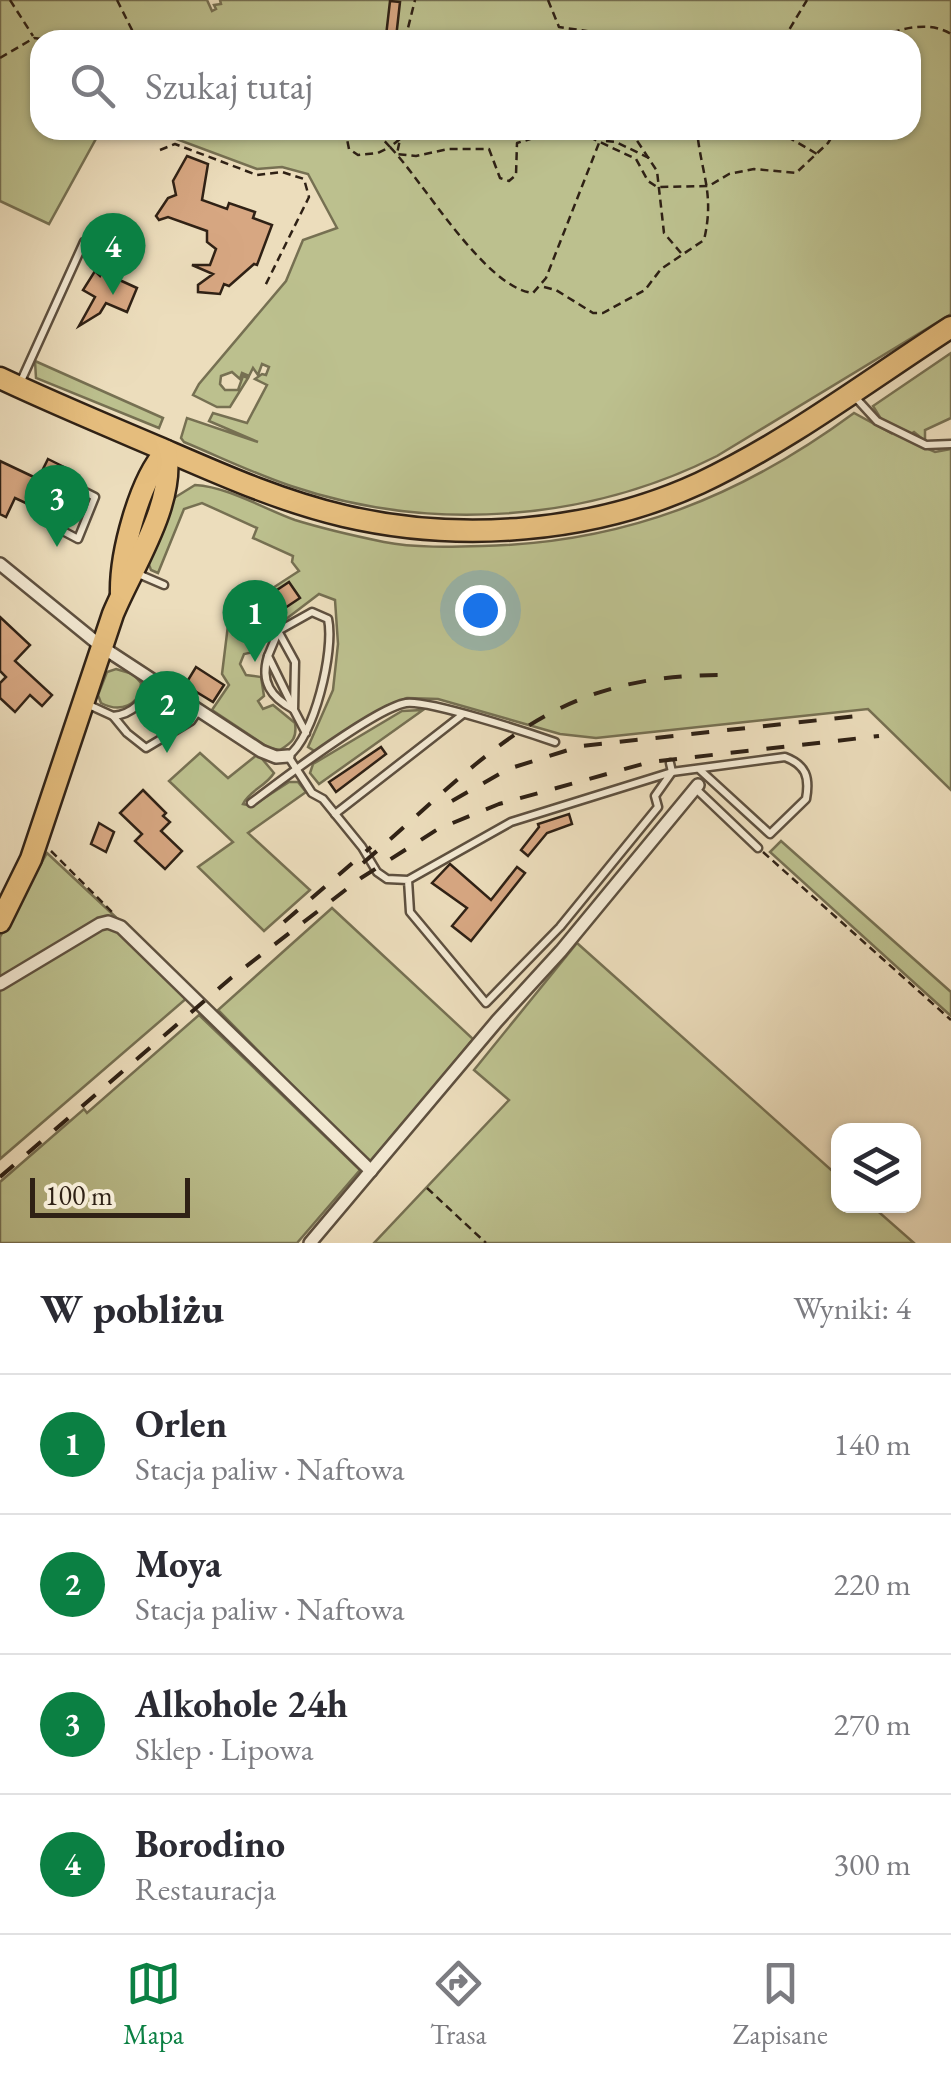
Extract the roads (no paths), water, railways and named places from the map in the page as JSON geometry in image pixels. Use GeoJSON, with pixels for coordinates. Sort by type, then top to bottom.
{"type":"FeatureCollection","features":[{"type":"Feature","properties":{"kind":"main road"},"geometry":{"type":"LineString","coordinates":[[9,382],[226,477],[300,504],[392,524],[475,530],[560,523],[628,509],[692,486],[777,440],[951,327]]}},
{"type":"Feature","properties":{"kind":"main road"},"geometry":{"type":"LineString","coordinates":[[97,421],[139,456],[144,470],[143,494]]}},
{"type":"Feature","properties":{"kind":"main road"},"geometry":{"type":"LineString","coordinates":[[121,596],[120,570],[143,494],[166,451]]}},
{"type":"Feature","properties":{"kind":"main road"},"geometry":{"type":"LineString","coordinates":[[159,509],[168,471],[166,451]]}},
{"type":"Feature","properties":{"kind":"main road"},"geometry":{"type":"LineString","coordinates":[[0,922],[31,859],[102,647],[159,509],[172,484],[182,476],[226,477]]}},
{"type":"Feature","properties":{"kind":"street"},"geometry":{"type":"LineString","coordinates":[[3,572],[102,647],[198,710],[261,750],[276,757],[288,756]]}},
{"type":"Feature","properties":{"kind":"street"},"geometry":{"type":"LineString","coordinates":[[310,1243],[497,1021],[562,951],[697,786]]}},
{"type":"Feature","properties":{"kind":"street"},"geometry":{"type":"LineString","coordinates":[[0,984],[100,924],[108,922],[121,927],[370,1172]]}},
{"type":"Feature","properties":{"kind":"lane"},"geometry":{"type":"LineString","coordinates":[[9,382],[84,242]]}},
{"type":"Feature","properties":{"kind":"lane"},"geometry":{"type":"LineString","coordinates":[[851,392],[877,421],[926,445],[951,444]]}},
{"type":"Feature","properties":{"kind":"lane"},"geometry":{"type":"LineString","coordinates":[[79,489],[95,497],[78,539],[61,530],[79,489]]}},
{"type":"Feature","properties":{"kind":"lane"},"geometry":{"type":"LineString","coordinates":[[135,572],[164,585]]}},
{"type":"Feature","properties":{"kind":"lane"},"geometry":{"type":"LineString","coordinates":[[294,710],[274,698],[263,673],[278,631],[312,612],[328,619],[326,671],[306,732],[298,749],[288,756],[312,793],[322,799],[377,872],[388,878],[408,880],[511,822],[672,772],[785,757],[800,763],[806,773],[806,799],[770,834],[699,769]]}},
{"type":"Feature","properties":{"kind":"lane"},"geometry":{"type":"LineString","coordinates":[[278,631],[294,662],[294,710]]}},
{"type":"Feature","properties":{"kind":"lane"},"geometry":{"type":"LineString","coordinates":[[268,656],[306,732]]}},
{"type":"Feature","properties":{"kind":"lane"},"geometry":{"type":"LineString","coordinates":[[113,716],[128,714],[139,706],[155,680]]}},
{"type":"Feature","properties":{"kind":"lane"},"geometry":{"type":"LineString","coordinates":[[84,702],[113,716],[146,748],[191,722],[198,710]]}},
{"type":"Feature","properties":{"kind":"lane"},"geometry":{"type":"LineString","coordinates":[[251,803],[389,709],[408,703],[556,742]]}},
{"type":"Feature","properties":{"kind":"lane"},"geometry":{"type":"LineString","coordinates":[[139,706],[169,736]]}},
{"type":"Feature","properties":{"kind":"lane"},"geometry":{"type":"LineString","coordinates":[[334,814],[462,715]]}},
{"type":"Feature","properties":{"kind":"lane"},"geometry":{"type":"LineString","coordinates":[[408,880],[410,912],[486,1003],[560,927],[658,807],[655,796],[672,772],[670,764]]}},
{"type":"Feature","properties":{"kind":"lane"},"geometry":{"type":"LineString","coordinates":[[687,770],[690,780],[758,848]]}},
{"type":"Feature","properties":{"kind":"railway"},"geometry":{"type":"LineString","coordinates":[[363,863],[486,756],[566,705],[612,688],[665,678],[727,675]]}},
{"type":"Feature","properties":{"kind":"railway"},"geometry":{"type":"LineString","coordinates":[[452,801],[508,769],[581,746],[866,715]]}},
{"type":"Feature","properties":{"kind":"railway"},"geometry":{"type":"LineString","coordinates":[[0,1177],[231,978],[361,878],[438,829],[499,804],[650,762],[879,736]]}},
{"type":"Feature","properties":{"kind":"railway"},"geometry":{"type":"LineString","coordinates":[[284,922],[371,847]]}},
{"type":"Feature","properties":{"kind":"place","name":"Borodino"},"geometry":{"type":"Point","coordinates":[113,295]}},
{"type":"Feature","properties":{"kind":"place","name":"Alkohole 24h"},"geometry":{"type":"Point","coordinates":[57,547]}},
{"type":"Feature","properties":{"kind":"place","name":"Orlen"},"geometry":{"type":"Point","coordinates":[255,662]}},
{"type":"Feature","properties":{"kind":"place","name":"Moya"},"geometry":{"type":"Point","coordinates":[167,753]}}]}
